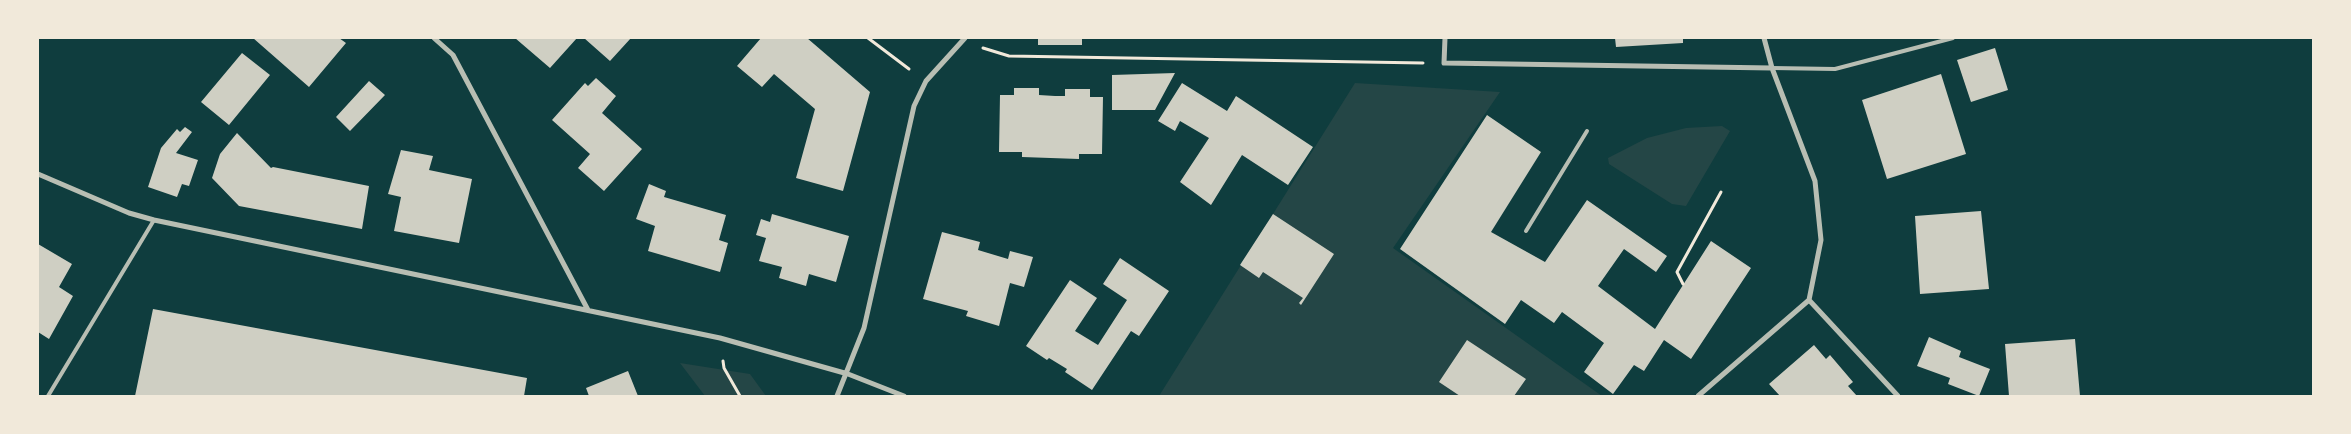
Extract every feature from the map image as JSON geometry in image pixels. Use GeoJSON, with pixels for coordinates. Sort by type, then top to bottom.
{"type":"FeatureCollection","features":[{"type":"Feature","properties":{"kind":"street"},"geometry":{"type":"LineString","coordinates":[[434,38],[453,55],[588,310]]}},
{"type":"Feature","properties":{"kind":"street"},"geometry":{"type":"LineString","coordinates":[[1445,38],[1444,64],[1772,68]]}},
{"type":"Feature","properties":{"kind":"street"},"geometry":{"type":"LineString","coordinates":[[1698,396],[1809,300],[1822,240],[1815,181],[1772,68],[1764,38]]}},
{"type":"Feature","properties":{"kind":"street"},"geometry":{"type":"LineString","coordinates":[[837,396],[848,374],[864,328],[914,106],[926,80],[962,39]]}},
{"type":"Feature","properties":{"kind":"street"},"geometry":{"type":"LineString","coordinates":[[38,174],[129,213],[154,220],[720,338],[848,374],[904,396]]}},
{"type":"Feature","properties":{"kind":"street"},"geometry":{"type":"LineString","coordinates":[[1809,300],[1898,396]]}},
{"type":"Feature","properties":{"kind":"lane"},"geometry":{"type":"LineString","coordinates":[[1772,68],[1835,69],[1953,38]]}},
{"type":"Feature","properties":{"kind":"lane"},"geometry":{"type":"LineString","coordinates":[[1526,231],[1587,131]]}},
{"type":"Feature","properties":{"kind":"lane"},"geometry":{"type":"LineString","coordinates":[[48,396],[154,220]]}},
{"type":"Feature","properties":{"kind":"path"},"geometry":{"type":"LineString","coordinates":[[868,38],[926,80]]}},
{"type":"Feature","properties":{"kind":"path"},"geometry":{"type":"LineString","coordinates":[[962,39],[1008,56],[1444,64]]}},
{"type":"Feature","properties":{"kind":"path"},"geometry":{"type":"LineString","coordinates":[[1683,284],[1677,272],[1721,192]]}},
{"type":"Feature","properties":{"kind":"path"},"geometry":{"type":"LineString","coordinates":[[720,338],[724,368],[740,396]]}},
{"type":"Feature","properties":{"kind":"shaded area"},"geometry":{"type":"Polygon","coordinates":[[[1355,83],[1500,92],[1393,248],[1602,396],[1159,396],[1355,83]]]}},
{"type":"Feature","properties":{"kind":"shaded area"},"geometry":{"type":"Polygon","coordinates":[[[1722,126],[1730,131],[1686,206],[1672,204],[1609,164],[1608,158],[1647,138],[1686,128],[1722,126]]]}},
{"type":"Feature","properties":{"kind":"shaded area"},"geometry":{"type":"Polygon","coordinates":[[[680,363],[750,374],[766,396],[705,396],[680,363]]]}},
{"type":"Feature","properties":{"kind":"building"},"geometry":{"type":"Polygon","coordinates":[[[253,38],[339,38],[346,43],[309,87],[253,38]]]}},
{"type":"Feature","properties":{"kind":"building"},"geometry":{"type":"Polygon","coordinates":[[[515,38],[577,38],[550,68],[515,38]]]}},
{"type":"Feature","properties":{"kind":"building"},"geometry":{"type":"Polygon","coordinates":[[[584,38],[631,38],[610,61],[584,38]]]}},
{"type":"Feature","properties":{"kind":"building"},"geometry":{"type":"Polygon","coordinates":[[[761,38],[807,38],[870,92],[843,191],[796,178],[815,109],[774,74],[762,87],[737,66],[761,38]]]}},
{"type":"Feature","properties":{"kind":"building"},"geometry":{"type":"Polygon","coordinates":[[[1038,38],[1082,38],[1082,45],[1038,45],[1038,38]]]}},
{"type":"Feature","properties":{"kind":"building"},"geometry":{"type":"Polygon","coordinates":[[[1615,38],[1683,38],[1683,43],[1616,47],[1615,38]]]}},
{"type":"Feature","properties":{"kind":"building"},"geometry":{"type":"Polygon","coordinates":[[[1995,48],[2008,90],[1971,102],[1957,60],[1995,48]]]}},
{"type":"Feature","properties":{"kind":"building"},"geometry":{"type":"Polygon","coordinates":[[[242,53],[270,75],[229,125],[201,102],[242,53]]]}},
{"type":"Feature","properties":{"kind":"building"},"geometry":{"type":"Polygon","coordinates":[[[1175,73],[1155,110],[1112,110],[1112,75],[1175,73]]]}},
{"type":"Feature","properties":{"kind":"building"},"geometry":{"type":"Polygon","coordinates":[[[1941,74],[1966,154],[1887,179],[1862,100],[1941,74]]]}},
{"type":"Feature","properties":{"kind":"building"},"geometry":{"type":"Polygon","coordinates":[[[596,78],[616,96],[602,113],[642,149],[604,191],[578,168],[590,154],[552,120],[585,83],[588,86],[596,78]]]}},
{"type":"Feature","properties":{"kind":"building"},"geometry":{"type":"Polygon","coordinates":[[[369,81],[385,95],[350,131],[336,117],[369,81]]]}},
{"type":"Feature","properties":{"kind":"building"},"geometry":{"type":"Polygon","coordinates":[[[1182,83],[1227,111],[1236,96],[1313,147],[1288,185],[1242,155],[1211,205],[1180,182],[1209,138],[1180,121],[1175,131],[1158,121],[1182,83]]]}},
{"type":"Feature","properties":{"kind":"building"},"geometry":{"type":"Polygon","coordinates":[[[1014,88],[1039,88],[1039,95],[1055,96],[1065,96],[1065,89],[1090,89],[1090,97],[1103,97],[1102,154],[1079,154],[1079,159],[1022,157],[1022,152],[999,152],[1000,95],[1014,95],[1014,88]]]}},
{"type":"Feature","properties":{"kind":"building"},"geometry":{"type":"Polygon","coordinates":[[[1487,115],[1541,152],[1491,232],[1545,262],[1587,200],[1667,256],[1656,272],[1624,249],[1598,286],[1655,329],[1711,241],[1751,268],[1691,359],[1664,340],[1644,371],[1634,365],[1613,394],[1584,372],[1604,343],[1562,312],[1554,323],[1521,300],[1505,324],[1400,249],[1487,115]]]}},
{"type":"Feature","properties":{"kind":"building"},"geometry":{"type":"Polygon","coordinates":[[[185,127],[192,132],[176,153],[198,160],[189,186],[182,184],[177,197],[148,187],[161,148],[177,129],[180,132],[185,127]]]}},
{"type":"Feature","properties":{"kind":"building"},"geometry":{"type":"Polygon","coordinates":[[[237,133],[271,168],[369,186],[362,229],[239,206],[212,178],[220,154],[237,133]]]}},
{"type":"Feature","properties":{"kind":"building"},"geometry":{"type":"Polygon","coordinates":[[[401,150],[433,156],[429,170],[472,179],[459,243],[394,231],[401,197],[388,194],[401,150]]]}},
{"type":"Feature","properties":{"kind":"building"},"geometry":{"type":"Polygon","coordinates":[[[649,184],[666,191],[664,197],[726,215],[719,240],[728,243],[720,272],[648,251],[655,226],[636,219],[649,184]]]}},
{"type":"Feature","properties":{"kind":"building"},"geometry":{"type":"Polygon","coordinates":[[[1981,211],[1989,289],[1920,294],[1915,216],[1981,211]]]}},
{"type":"Feature","properties":{"kind":"building"},"geometry":{"type":"Polygon","coordinates":[[[772,214],[849,236],[836,282],[809,274],[806,286],[779,278],[782,267],[759,261],[766,238],[756,235],[761,219],[770,222],[772,214]]]}},
{"type":"Feature","properties":{"kind":"building"},"geometry":{"type":"Polygon","coordinates":[[[1273,214],[1334,254],[1301,305],[1299,303],[1303,298],[1263,272],[1259,278],[1240,265],[1273,214]]]}},
{"type":"Feature","properties":{"kind":"building"},"geometry":{"type":"Polygon","coordinates":[[[942,232],[980,242],[978,250],[1008,259],[1010,251],[1033,257],[1024,287],[1010,283],[999,326],[966,316],[968,311],[923,299],[942,232]]]}},
{"type":"Feature","properties":{"kind":"building"},"geometry":{"type":"Polygon","coordinates":[[[38,244],[72,264],[59,287],[73,296],[49,339],[38,332],[38,244]]]}},
{"type":"Feature","properties":{"kind":"building"},"geometry":{"type":"Polygon","coordinates":[[[1120,258],[1169,291],[1139,336],[1131,331],[1092,390],[1065,372],[1067,369],[1049,358],[1047,360],[1026,346],[1070,280],[1097,298],[1075,331],[1098,345],[1127,300],[1103,284],[1120,258]]]}},
{"type":"Feature","properties":{"kind":"building"},"geometry":{"type":"Polygon","coordinates":[[[153,309],[527,378],[524,396],[135,396],[153,309]]]}},
{"type":"Feature","properties":{"kind":"building"},"geometry":{"type":"Polygon","coordinates":[[[1929,337],[1961,351],[1959,357],[1990,369],[1979,396],[1948,384],[1950,378],[1917,366],[1929,337]]]}},
{"type":"Feature","properties":{"kind":"building"},"geometry":{"type":"Polygon","coordinates":[[[2075,339],[2080,396],[2009,396],[2005,344],[2075,339]]]}},
{"type":"Feature","properties":{"kind":"building"},"geometry":{"type":"Polygon","coordinates":[[[1467,340],[1526,379],[1514,396],[1460,396],[1439,382],[1467,340]]]}},
{"type":"Feature","properties":{"kind":"building"},"geometry":{"type":"Polygon","coordinates":[[[1814,345],[1826,359],[1830,355],[1853,382],[1848,386],[1857,396],[1780,396],[1769,384],[1814,345]]]}},
{"type":"Feature","properties":{"kind":"building"},"geometry":{"type":"Polygon","coordinates":[[[628,371],[638,396],[589,396],[586,388],[628,371]]]}}]}
